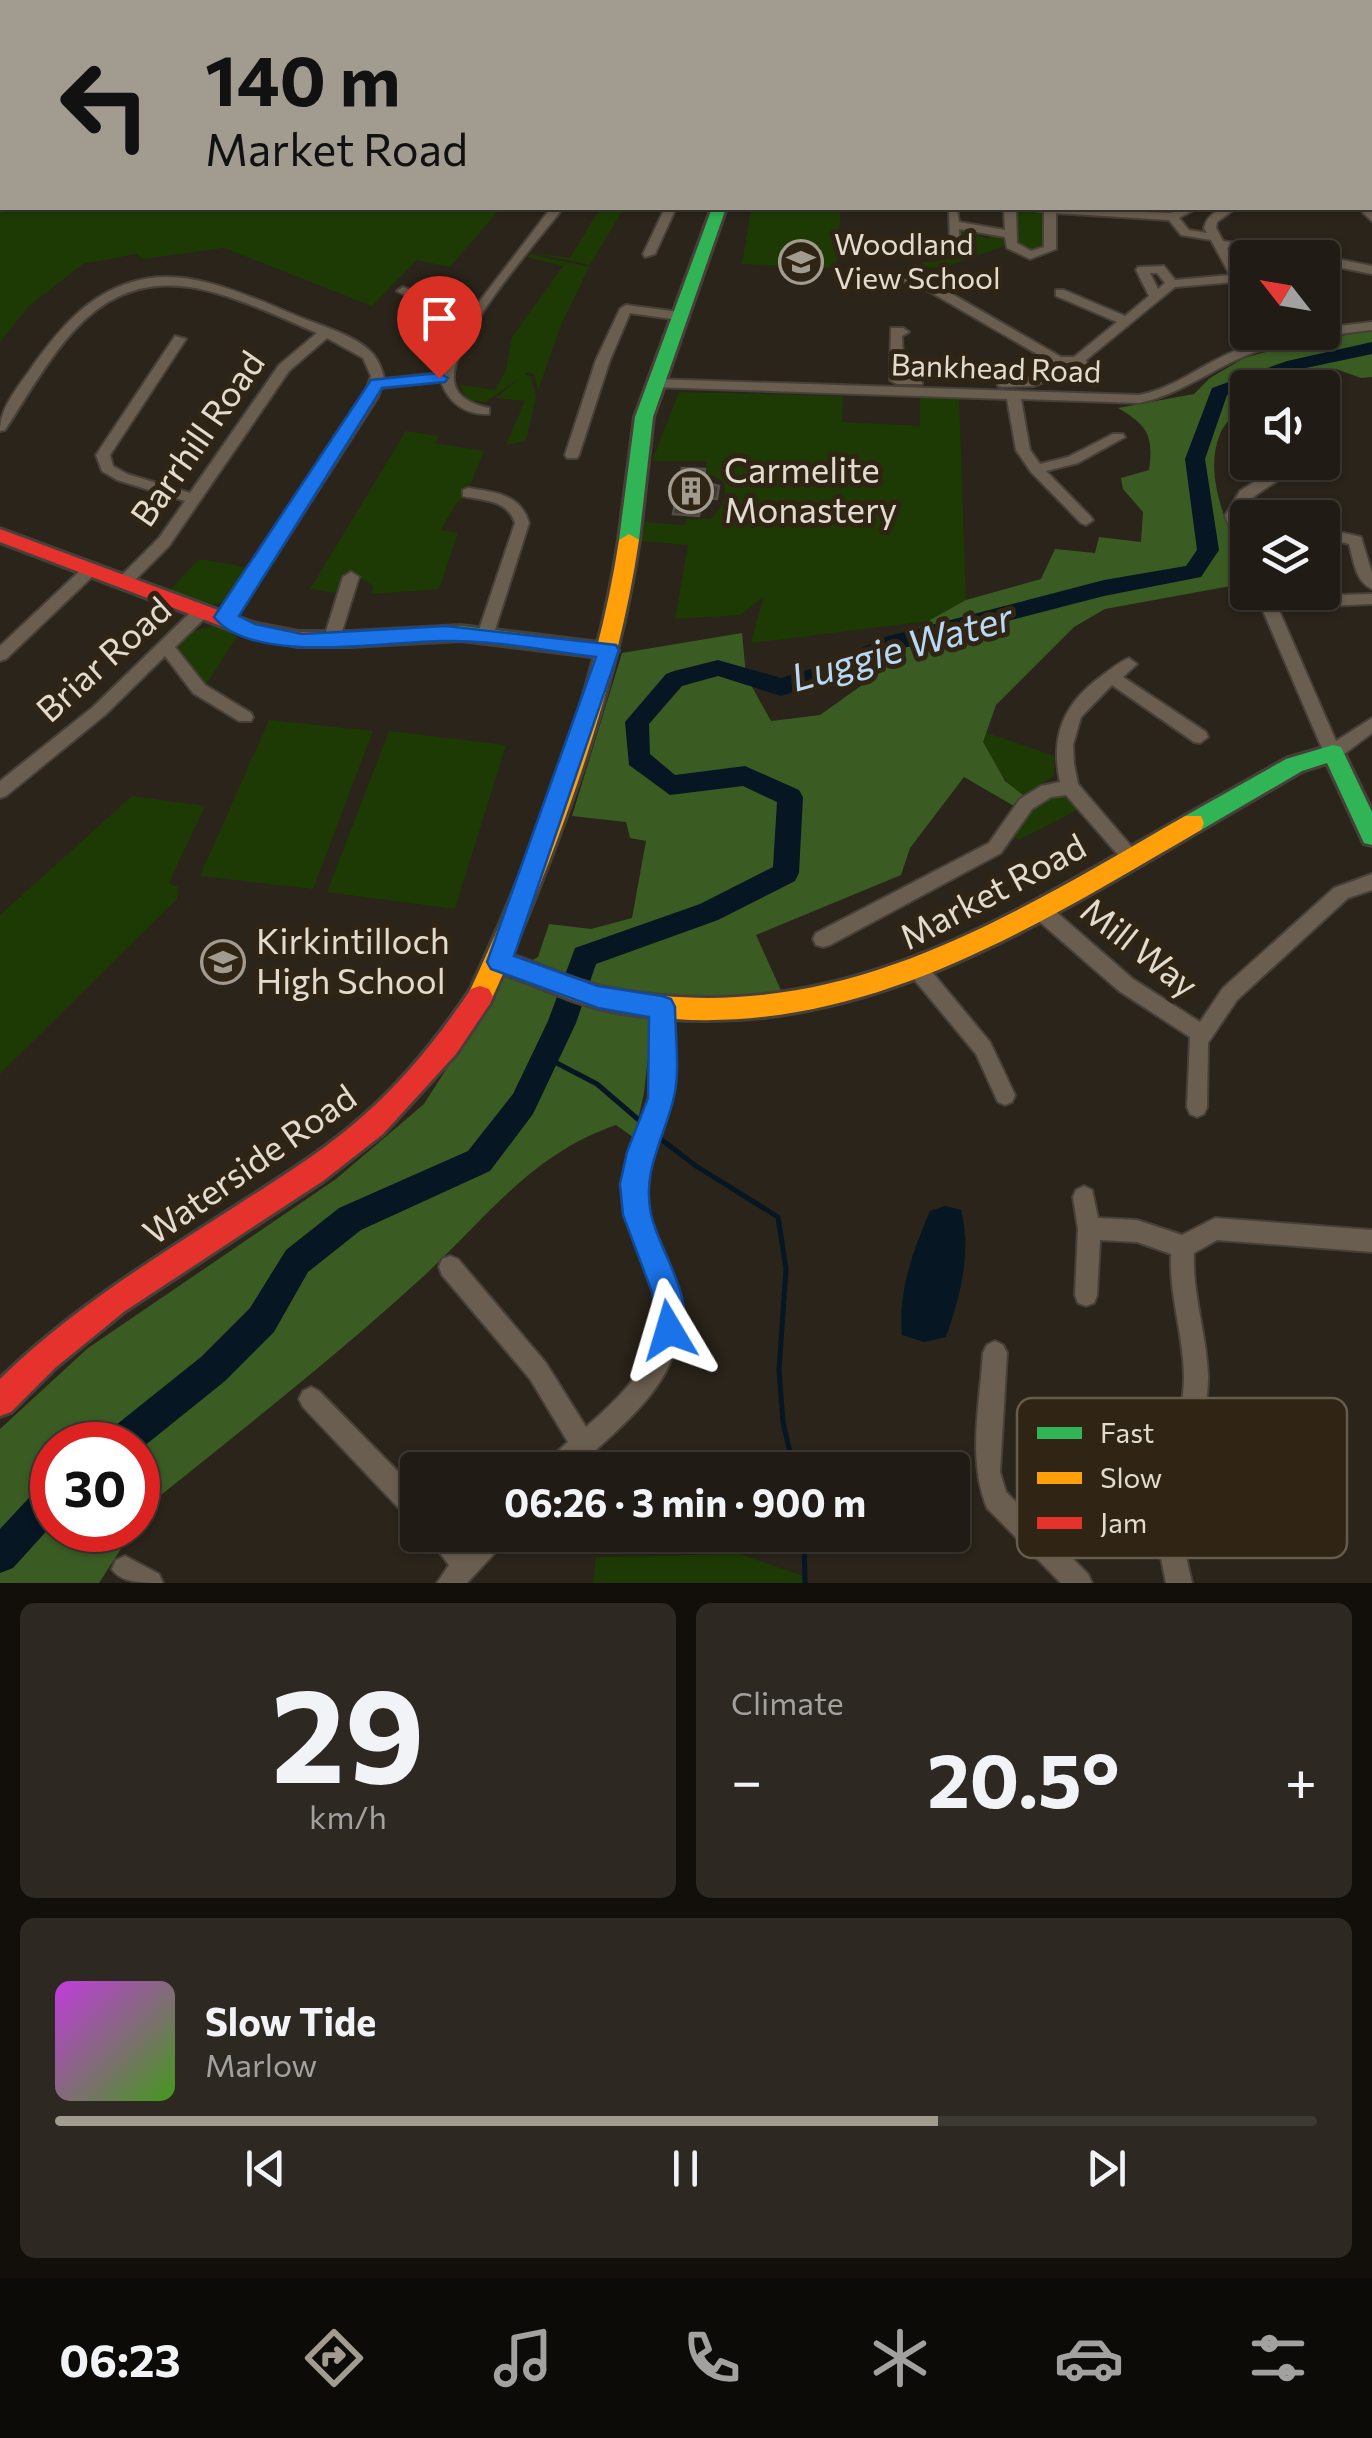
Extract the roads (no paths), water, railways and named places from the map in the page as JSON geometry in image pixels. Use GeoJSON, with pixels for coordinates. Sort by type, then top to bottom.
{"type":"FeatureCollection","features":[{"type":"Feature","properties":{"kind":"main road","name":"Waterside Road"},"geometry":{"type":"LineString","coordinates":[[0,1400],[44,1357],[115,1301],[312,1172],[373,1125],[447,1046],[500,962],[608,650],[621,601],[640,436],[654,383],[719,210]]}},
{"type":"Feature","properties":{"kind":"main road"},"geometry":{"type":"LineString","coordinates":[[0,535],[250,630],[286,639],[331,641],[419,633],[608,650]]}},
{"type":"Feature","properties":{"kind":"main road"},"geometry":{"type":"LineString","coordinates":[[1333,753],[1372,836]]}},
{"type":"Feature","properties":{"kind":"main road","name":"Market Road"},"geometry":{"type":"LineString","coordinates":[[500,962],[582,992],[662,1007],[728,1011],[804,1006],[844,998],[920,972],[1040,910],[1294,765],[1333,753]]}},
{"type":"Feature","properties":{"kind":"street"},"geometry":{"type":"LineString","coordinates":[[484,411],[463,405],[446,376],[459,338],[555,210]]}},
{"type":"Feature","properties":{"kind":"street"},"geometry":{"type":"LineString","coordinates":[[648,254],[669,210]]}},
{"type":"Feature","properties":{"kind":"street"},"geometry":{"type":"LineString","coordinates":[[954,210],[954,244]]}},
{"type":"Feature","properties":{"kind":"street"},"geometry":{"type":"LineString","coordinates":[[1012,210],[1012,248],[1036,255],[1048,251],[1050,210]]}},
{"type":"Feature","properties":{"kind":"street"},"geometry":{"type":"LineString","coordinates":[[1077,210],[1172,217],[1188,210]]}},
{"type":"Feature","properties":{"kind":"street"},"geometry":{"type":"LineString","coordinates":[[1225,210],[1210,224],[1214,240],[1230,266]]}},
{"type":"Feature","properties":{"kind":"street"},"geometry":{"type":"LineString","coordinates":[[1172,217],[1185,234],[1230,243]]}},
{"type":"Feature","properties":{"kind":"street"},"geometry":{"type":"LineString","coordinates":[[954,225],[1010,234]]}},
{"type":"Feature","properties":{"kind":"street"},"geometry":{"type":"LineString","coordinates":[[1340,264],[1372,270]]}},
{"type":"Feature","properties":{"kind":"street"},"geometry":{"type":"LineString","coordinates":[[1156,298],[1142,273],[1144,268],[1160,270],[1172,284]]}},
{"type":"Feature","properties":{"kind":"street"},"geometry":{"type":"LineString","coordinates":[[895,278],[915,278],[1057,366],[1072,378],[1078,397]]}},
{"type":"Feature","properties":{"kind":"street"},"geometry":{"type":"LineString","coordinates":[[903,332],[896,331],[897,380],[1028,382],[1057,366],[1077,361],[1172,284],[1230,279]]}},
{"type":"Feature","properties":{"kind":"street"},"geometry":{"type":"LineString","coordinates":[[0,427],[67,326],[102,297],[126,288],[172,282],[219,287],[324,334],[368,356],[376,368],[377,384],[446,376]]}},
{"type":"Feature","properties":{"kind":"street"},"geometry":{"type":"LineString","coordinates":[[403,291],[433,304],[476,314]]}},
{"type":"Feature","properties":{"kind":"street"},"geometry":{"type":"LineString","coordinates":[[1060,293],[1126,321]]}},
{"type":"Feature","properties":{"kind":"street"},"geometry":{"type":"LineString","coordinates":[[572,456],[593,388],[626,309],[679,316]]}},
{"type":"Feature","properties":{"kind":"street","name":"Bankhead Road"},"geometry":{"type":"LineString","coordinates":[[1340,330],[1372,326]]}},
{"type":"Feature","properties":{"kind":"street","name":"Barrhill Road"},"geometry":{"type":"LineString","coordinates":[[124,582],[164,542],[284,368],[324,334]]}},
{"type":"Feature","properties":{"kind":"street"},"geometry":{"type":"LineString","coordinates":[[180,339],[103,456],[107,468],[122,477],[194,499]]}},
{"type":"Feature","properties":{"kind":"street","name":"Bankhead Road"},"geometry":{"type":"LineString","coordinates":[[654,383],[1140,399],[1180,389],[1246,350]]}},
{"type":"Feature","properties":{"kind":"street"},"geometry":{"type":"LineString","coordinates":[[1072,378],[1084,373],[1084,366],[1077,361]]}},
{"type":"Feature","properties":{"kind":"street","name":"Briar Road"},"geometry":{"type":"LineString","coordinates":[[0,791],[99,710],[166,646],[213,614],[232,611],[377,384]]}},
{"type":"Feature","properties":{"kind":"street"},"geometry":{"type":"LineString","coordinates":[[1012,394],[1018,439],[1036,470],[1086,520]]}},
{"type":"Feature","properties":{"kind":"street"},"geometry":{"type":"LineString","coordinates":[[1036,470],[1073,460],[1118,437]]}},
{"type":"Feature","properties":{"kind":"street"},"geometry":{"type":"LineString","coordinates":[[1239,500],[1265,480]]}},
{"type":"Feature","properties":{"kind":"street"},"geometry":{"type":"LineString","coordinates":[[468,493],[512,504],[522,523],[484,636]]}},
{"type":"Feature","properties":{"kind":"street"},"geometry":{"type":"LineString","coordinates":[[1340,537],[1356,541],[1372,586],[1340,593]]}},
{"type":"Feature","properties":{"kind":"street"},"geometry":{"type":"LineString","coordinates":[[0,655],[90,570]]}},
{"type":"Feature","properties":{"kind":"street"},"geometry":{"type":"LineString","coordinates":[[331,641],[353,584]]}},
{"type":"Feature","properties":{"kind":"street"},"geometry":{"type":"LineString","coordinates":[[1271,610],[1333,753]]}},
{"type":"Feature","properties":{"kind":"street"},"geometry":{"type":"LineString","coordinates":[[166,646],[198,689],[245,717]]}},
{"type":"Feature","properties":{"kind":"street"},"geometry":{"type":"LineString","coordinates":[[1129,664],[1090,694],[1070,718],[1062,747],[1070,786],[1131,858]]}},
{"type":"Feature","properties":{"kind":"street"},"geometry":{"type":"LineString","coordinates":[[1112,677],[1200,737]]}},
{"type":"Feature","properties":{"kind":"street","name":"Market Road"},"geometry":{"type":"LineString","coordinates":[[1333,753],[1372,724]]}},
{"type":"Feature","properties":{"kind":"street"},"geometry":{"type":"LineString","coordinates":[[823,939],[995,848],[1026,804],[1048,791],[1070,786]]}},
{"type":"Feature","properties":{"kind":"street"},"geometry":{"type":"LineString","coordinates":[[1198,1107],[1196,1049],[1201,1034],[1238,986],[1341,893],[1372,882]]}},
{"type":"Feature","properties":{"kind":"street","name":"Mill Way"},"geometry":{"type":"LineString","coordinates":[[1040,910],[1126,985],[1201,1034]]}},
{"type":"Feature","properties":{"kind":"street"},"geometry":{"type":"LineString","coordinates":[[920,972],[983,1048],[1006,1096]]}},
{"type":"Feature","properties":{"kind":"street"},"geometry":{"type":"LineString","coordinates":[[573,1452],[643,1391],[666,1344],[667,1292],[637,1215],[634,1184],[640,1152],[658,1111],[662,1007]]}},
{"type":"Feature","properties":{"kind":"street"},"geometry":{"type":"LineString","coordinates":[[1084,1197],[1089,1229],[1086,1295]]}},
{"type":"Feature","properties":{"kind":"street"},"geometry":{"type":"LineString","coordinates":[[1183,1248],[1215,1228],[1372,1242]]}},
{"type":"Feature","properties":{"kind":"street"},"geometry":{"type":"LineString","coordinates":[[1089,1229],[1137,1232],[1183,1248]]}},
{"type":"Feature","properties":{"kind":"street"},"geometry":{"type":"LineString","coordinates":[[1183,1248],[1179,1282],[1191,1327],[1195,1398]]}},
{"type":"Feature","properties":{"kind":"street"},"geometry":{"type":"LineString","coordinates":[[450,1266],[538,1371],[582,1443]]}},
{"type":"Feature","properties":{"kind":"street"},"geometry":{"type":"LineString","coordinates":[[994,1353],[988,1472],[996,1499],[1017,1520]]}},
{"type":"Feature","properties":{"kind":"street"},"geometry":{"type":"LineString","coordinates":[[311,1399],[400,1491]]}},
{"type":"Feature","properties":{"kind":"street"},"geometry":{"type":"LineString","coordinates":[[458,1574],[478,1552]]}},
{"type":"Feature","properties":{"kind":"street"},"geometry":{"type":"LineString","coordinates":[[1054,1558],[1079,1583]]}},
{"type":"Feature","properties":{"kind":"street"},"geometry":{"type":"LineString","coordinates":[[1175,1558],[1179,1583]]}},
{"type":"Feature","properties":{"kind":"street"},"geometry":{"type":"LineString","coordinates":[[124,1568],[150,1583]]}},
{"type":"Feature","properties":{"kind":"water"},"geometry":{"type":"Polygon","coordinates":[[[945,1206],[961,1210],[963,1274],[946,1337],[924,1342],[902,1335],[905,1287],[930,1211],[945,1206]]]}},
{"type":"Feature","properties":{"kind":"waterway","name":"Luggie Water"},"geometry":{"type":"LineString","coordinates":[[147,1422],[213,1369],[262,1320],[297,1261],[350,1219],[479,1161],[523,1104],[562,1023],[585,956],[709,912],[786,873],[790,797],[745,776],[670,785],[638,758],[637,722],[674,680],[718,668],[781,687],[838,669],[885,645],[1104,588],[1193,572],[1208,550],[1195,459],[1219,392],[1294,365],[1372,348]]}},
{"type":"Feature","properties":{"kind":"waterway"},"geometry":{"type":"LineString","coordinates":[[547,1058],[597,1084],[647,1127]]}},
{"type":"Feature","properties":{"kind":"waterway"},"geometry":{"type":"LineString","coordinates":[[658,1137],[696,1166],[778,1217],[786,1269],[779,1370],[790,1452]]}},
{"type":"Feature","properties":{"kind":"waterway","name":"Luggie Water"},"geometry":{"type":"LineString","coordinates":[[0,1555],[30,1523]]}},
{"type":"Feature","properties":{"kind":"waterway"},"geometry":{"type":"LineString","coordinates":[[804,1552],[805,1583]]}},
{"type":"Feature","properties":{"kind":"place","name":"Woodland View School"},"geometry":{"type":"Point","coordinates":[801,262]}},
{"type":"Feature","properties":{"kind":"place","name":"Carmelite Monastery"},"geometry":{"type":"Point","coordinates":[691,491]}},
{"type":"Feature","properties":{"kind":"place","name":"Kirkintilloch High School"},"geometry":{"type":"Point","coordinates":[223,962]}}]}
